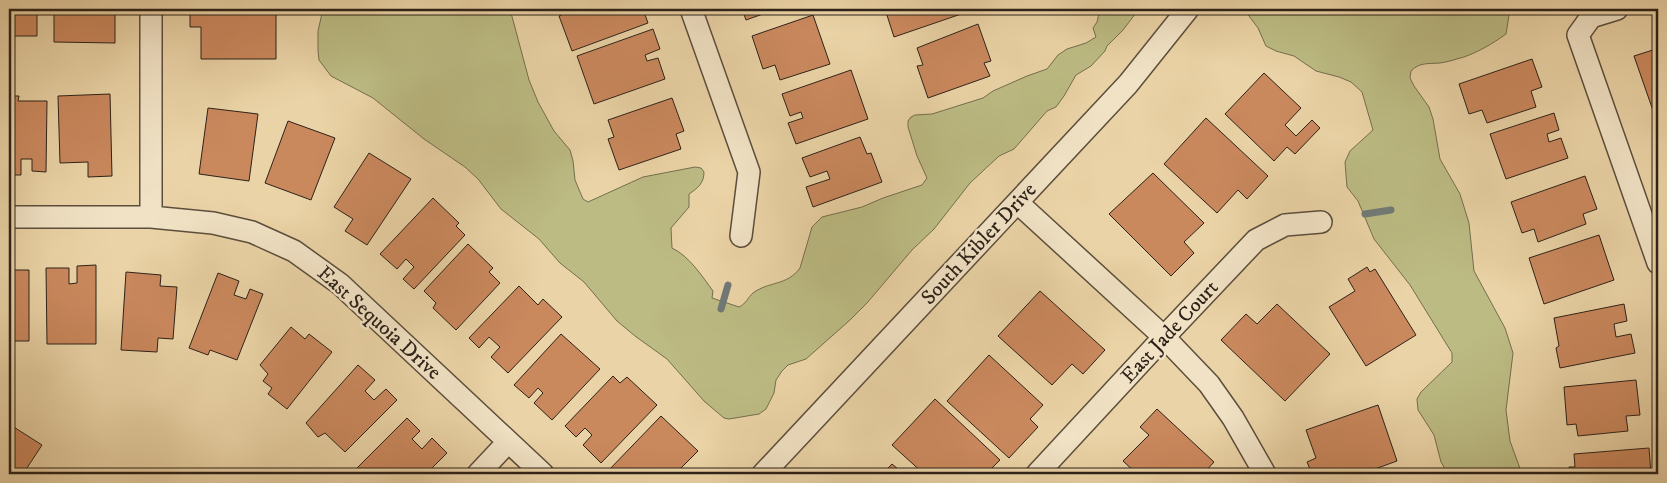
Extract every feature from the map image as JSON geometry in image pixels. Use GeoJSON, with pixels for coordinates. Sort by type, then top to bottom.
{"type":"FeatureCollection","features":[{"type":"Feature","properties":{"kind":"street"},"geometry":{"type":"LineString","coordinates":[[151,217],[152,9]]}},
{"type":"Feature","properties":{"kind":"street"},"geometry":{"type":"LineString","coordinates":[[692,9],[749,172],[741,236]]}},
{"type":"Feature","properties":{"kind":"street","name":"South Kibler Drive"},"geometry":{"type":"LineString","coordinates":[[763,474],[1128,84],[1188,9]]}},
{"type":"Feature","properties":{"kind":"street"},"geometry":{"type":"LineString","coordinates":[[1617,9],[1590,17],[1578,35],[1658,263]]}},
{"type":"Feature","properties":{"kind":"street"},"geometry":{"type":"LineString","coordinates":[[1018,203],[1164,337],[1209,384],[1253,451],[1265,474]]}},
{"type":"Feature","properties":{"kind":"street","name":"East Sequoia Drive"},"geometry":{"type":"LineString","coordinates":[[9,217],[151,217],[212,223],[252,232],[294,251],[340,284],[543,474]]}},
{"type":"Feature","properties":{"kind":"street","name":"East Jade Court"},"geometry":{"type":"LineString","coordinates":[[1037,474],[1256,240],[1285,225],[1321,222]]}},
{"type":"Feature","properties":{"kind":"street"},"geometry":{"type":"LineString","coordinates":[[478,474],[508,442]]}},
{"type":"Feature","properties":{"kind":"shaded area"},"geometry":{"type":"Polygon","coordinates":[[[323,9],[510,9],[529,80],[538,102],[554,131],[570,150],[575,180],[583,199],[588,202],[643,177],[695,167],[701,168],[704,172],[702,182],[689,194],[689,207],[671,228],[672,248],[690,261],[700,273],[713,291],[712,298],[739,307],[759,289],[784,281],[795,274],[800,268],[812,227],[822,217],[862,207],[922,185],[927,178],[917,156],[908,127],[908,121],[911,117],[932,114],[983,98],[993,91],[1047,69],[1058,55],[1067,49],[1086,43],[1096,37],[1093,28],[1097,22],[1100,9],[1139,9],[1091,66],[1076,75],[1056,107],[1047,111],[1014,149],[999,156],[970,183],[934,229],[912,250],[867,303],[806,359],[788,365],[782,371],[776,380],[774,393],[766,409],[759,414],[729,419],[724,418],[704,401],[667,359],[617,321],[584,282],[560,263],[539,239],[501,209],[478,179],[465,167],[424,139],[373,98],[331,76],[319,60],[318,31],[323,9]]]}},
{"type":"Feature","properties":{"kind":"shaded area"},"geometry":{"type":"Polygon","coordinates":[[[1247,9],[1510,9],[1506,34],[1501,38],[1481,50],[1464,57],[1443,63],[1418,66],[1411,71],[1410,78],[1429,107],[1440,159],[1460,194],[1469,223],[1474,271],[1505,328],[1513,353],[1506,410],[1510,441],[1522,474],[1448,474],[1441,462],[1434,435],[1418,410],[1417,399],[1421,392],[1452,362],[1452,353],[1410,285],[1374,239],[1358,201],[1347,187],[1345,162],[1350,151],[1373,130],[1362,92],[1351,82],[1316,71],[1294,56],[1266,46],[1258,28],[1246,12],[1247,9]]]}},
{"type":"Feature","properties":{"kind":"building"},"geometry":{"type":"Polygon","coordinates":[[[9,9],[37,9],[37,36],[9,36],[9,9]]]}},
{"type":"Feature","properties":{"kind":"building"},"geometry":{"type":"Polygon","coordinates":[[[54,9],[115,9],[115,43],[54,42],[54,9]]]}},
{"type":"Feature","properties":{"kind":"building"},"geometry":{"type":"Polygon","coordinates":[[[190,9],[276,9],[276,59],[201,59],[201,27],[190,27],[190,9]]]}},
{"type":"Feature","properties":{"kind":"building"},"geometry":{"type":"Polygon","coordinates":[[[565,9],[625,9],[626,11],[643,9],[648,23],[572,51],[559,16],[566,13],[565,9]]]}},
{"type":"Feature","properties":{"kind":"building"},"geometry":{"type":"Polygon","coordinates":[[[742,9],[777,9],[746,20],[742,9]]]}},
{"type":"Feature","properties":{"kind":"building"},"geometry":{"type":"Polygon","coordinates":[[[885,9],[966,9],[967,12],[894,37],[885,9]]]}},
{"type":"Feature","properties":{"kind":"building"},"geometry":{"type":"Polygon","coordinates":[[[813,15],[830,64],[780,80],[775,65],[763,69],[752,36],[813,15]]]}},
{"type":"Feature","properties":{"kind":"building"},"geometry":{"type":"Polygon","coordinates":[[[978,24],[991,61],[984,63],[990,76],[928,98],[917,66],[923,65],[917,48],[978,24]]]}},
{"type":"Feature","properties":{"kind":"building"},"geometry":{"type":"Polygon","coordinates":[[[653,29],[660,49],[645,55],[647,61],[658,58],[665,79],[594,104],[577,56],[653,29]]]}},
{"type":"Feature","properties":{"kind":"building"},"geometry":{"type":"Polygon","coordinates":[[[1656,49],[1658,55],[1657,122],[1634,56],[1656,49]]]}},
{"type":"Feature","properties":{"kind":"building"},"geometry":{"type":"Polygon","coordinates":[[[1532,59],[1542,87],[1531,91],[1536,107],[1487,123],[1482,110],[1469,114],[1459,84],[1532,59]]]}},
{"type":"Feature","properties":{"kind":"building"},"geometry":{"type":"Polygon","coordinates":[[[851,70],[868,119],[796,144],[788,123],[803,118],[801,112],[790,116],[782,94],[851,70]]]}},
{"type":"Feature","properties":{"kind":"building"},"geometry":{"type":"Polygon","coordinates":[[[1264,73],[1301,108],[1285,125],[1296,136],[1312,120],[1320,128],[1295,154],[1287,147],[1274,161],[1225,114],[1264,73]]]}},
{"type":"Feature","properties":{"kind":"building"},"geometry":{"type":"Polygon","coordinates":[[[110,94],[112,176],[88,177],[88,162],[60,163],[58,96],[110,94]]]}},
{"type":"Feature","properties":{"kind":"building"},"geometry":{"type":"Polygon","coordinates":[[[9,96],[19,96],[18,101],[47,101],[46,172],[32,171],[32,159],[21,159],[21,175],[9,175],[9,96]]]}},
{"type":"Feature","properties":{"kind":"building"},"geometry":{"type":"Polygon","coordinates":[[[672,98],[684,131],[676,134],[681,149],[619,170],[608,139],[614,137],[608,120],[672,98]]]}},
{"type":"Feature","properties":{"kind":"building"},"geometry":{"type":"Polygon","coordinates":[[[208,108],[258,114],[249,181],[199,174],[208,108]]]}},
{"type":"Feature","properties":{"kind":"building"},"geometry":{"type":"Polygon","coordinates":[[[1554,113],[1559,130],[1547,134],[1549,142],[1561,138],[1568,158],[1506,179],[1490,134],[1554,113]]]}},
{"type":"Feature","properties":{"kind":"building"},"geometry":{"type":"Polygon","coordinates":[[[1206,118],[1268,176],[1247,199],[1238,190],[1217,213],[1164,164],[1206,118]]]}},
{"type":"Feature","properties":{"kind":"building"},"geometry":{"type":"Polygon","coordinates":[[[288,121],[335,138],[311,200],[265,183],[288,121]]]}},
{"type":"Feature","properties":{"kind":"building"},"geometry":{"type":"Polygon","coordinates":[[[860,137],[867,154],[871,153],[882,182],[813,207],[806,187],[830,179],[827,171],[810,177],[802,158],[860,137]]]}},
{"type":"Feature","properties":{"kind":"building"},"geometry":{"type":"Polygon","coordinates":[[[369,153],[411,179],[367,245],[345,231],[353,219],[334,207],[369,153]]]}},
{"type":"Feature","properties":{"kind":"building"},"geometry":{"type":"Polygon","coordinates":[[[1153,173],[1204,223],[1184,242],[1194,253],[1171,276],[1109,214],[1153,173]]]}},
{"type":"Feature","properties":{"kind":"building"},"geometry":{"type":"Polygon","coordinates":[[[1585,176],[1597,209],[1583,214],[1586,224],[1538,242],[1534,229],[1522,233],[1511,202],[1585,176]]]}},
{"type":"Feature","properties":{"kind":"building"},"geometry":{"type":"Polygon","coordinates":[[[433,198],[459,223],[456,226],[465,235],[414,289],[403,279],[414,267],[406,259],[397,269],[380,254],[433,198]]]}},
{"type":"Feature","properties":{"kind":"building"},"geometry":{"type":"Polygon","coordinates":[[[1599,235],[1614,280],[1544,304],[1529,258],[1599,235]]]}},
{"type":"Feature","properties":{"kind":"building"},"geometry":{"type":"Polygon","coordinates":[[[468,244],[493,268],[489,272],[500,283],[456,330],[433,308],[436,303],[424,291],[468,244]]]}},
{"type":"Feature","properties":{"kind":"building"},"geometry":{"type":"Polygon","coordinates":[[[96,265],[96,344],[47,344],[46,268],[69,268],[69,284],[77,283],[77,266],[96,265]]]}},
{"type":"Feature","properties":{"kind":"building"},"geometry":{"type":"Polygon","coordinates":[[[1367,267],[1370,272],[1375,269],[1416,335],[1366,366],[1329,307],[1355,291],[1348,279],[1367,267]]]}},
{"type":"Feature","properties":{"kind":"building"},"geometry":{"type":"Polygon","coordinates":[[[10,270],[29,270],[29,341],[9,341],[10,270]]]}},
{"type":"Feature","properties":{"kind":"building"},"geometry":{"type":"Polygon","coordinates":[[[126,272],[161,275],[160,286],[177,287],[173,339],[158,338],[157,352],[121,350],[126,272]]]}},
{"type":"Feature","properties":{"kind":"building"},"geometry":{"type":"Polygon","coordinates":[[[218,273],[239,281],[234,295],[246,299],[250,289],[263,294],[237,360],[210,350],[208,355],[189,348],[218,273]]]}},
{"type":"Feature","properties":{"kind":"building"},"geometry":{"type":"Polygon","coordinates":[[[519,286],[538,305],[543,299],[562,317],[508,373],[491,357],[500,347],[489,337],[479,348],[469,338],[519,286]]]}},
{"type":"Feature","properties":{"kind":"building"},"geometry":{"type":"Polygon","coordinates":[[[1040,291],[1105,350],[1083,374],[1072,364],[1052,385],[998,336],[1040,291]]]}},
{"type":"Feature","properties":{"kind":"building"},"geometry":{"type":"Polygon","coordinates":[[[1277,304],[1330,354],[1285,401],[1221,340],[1246,314],[1257,324],[1277,304]]]}},
{"type":"Feature","properties":{"kind":"building"},"geometry":{"type":"Polygon","coordinates":[[[1624,304],[1627,321],[1614,324],[1616,337],[1631,334],[1635,353],[1560,368],[1556,348],[1559,346],[1554,318],[1624,304]]]}},
{"type":"Feature","properties":{"kind":"building"},"geometry":{"type":"Polygon","coordinates":[[[291,327],[305,339],[309,334],[332,352],[287,409],[268,394],[272,388],[263,381],[268,374],[260,365],[291,327]]]}},
{"type":"Feature","properties":{"kind":"building"},"geometry":{"type":"Polygon","coordinates":[[[561,334],[600,369],[552,420],[534,403],[543,393],[538,388],[529,398],[514,385],[561,334]]]}},
{"type":"Feature","properties":{"kind":"building"},"geometry":{"type":"Polygon","coordinates":[[[989,355],[1043,405],[1030,419],[1038,427],[1009,458],[947,401],[989,355]]]}},
{"type":"Feature","properties":{"kind":"building"},"geometry":{"type":"Polygon","coordinates":[[[358,365],[375,380],[365,391],[374,400],[386,389],[397,400],[345,452],[325,433],[318,437],[306,423],[358,365]]]}},
{"type":"Feature","properties":{"kind":"building"},"geometry":{"type":"Polygon","coordinates":[[[613,376],[620,383],[627,377],[657,405],[601,463],[583,445],[592,435],[585,428],[576,437],[565,426],[613,376]]]}},
{"type":"Feature","properties":{"kind":"building"},"geometry":{"type":"Polygon","coordinates":[[[1636,380],[1640,415],[1626,416],[1628,431],[1578,436],[1576,424],[1567,425],[1564,387],[1636,380]]]}},
{"type":"Feature","properties":{"kind":"building"},"geometry":{"type":"Polygon","coordinates":[[[935,399],[1000,460],[986,474],[924,474],[892,445],[935,399]]]}},
{"type":"Feature","properties":{"kind":"building"},"geometry":{"type":"Polygon","coordinates":[[[1378,405],[1397,461],[1361,474],[1312,474],[1307,462],[1316,458],[1306,430],[1378,405]]]}},
{"type":"Feature","properties":{"kind":"building"},"geometry":{"type":"Polygon","coordinates":[[[1157,409],[1214,462],[1203,474],[1137,474],[1123,461],[1149,435],[1140,427],[1157,409]]]}},
{"type":"Feature","properties":{"kind":"building"},"geometry":{"type":"Polygon","coordinates":[[[661,416],[698,451],[675,474],[607,474],[606,473],[661,416]]]}},
{"type":"Feature","properties":{"kind":"building"},"geometry":{"type":"Polygon","coordinates":[[[407,418],[420,431],[412,439],[422,449],[432,438],[447,453],[426,474],[358,474],[354,471],[407,418]]]}},
{"type":"Feature","properties":{"kind":"building"},"geometry":{"type":"Polygon","coordinates":[[[9,424],[42,445],[23,474],[9,474],[9,424]]]}},
{"type":"Feature","properties":{"kind":"building"},"geometry":{"type":"Polygon","coordinates":[[[1649,448],[1651,474],[1569,474],[1569,467],[1575,467],[1574,454],[1649,448]]]}},
{"type":"Feature","properties":{"kind":"building"},"geometry":{"type":"Polygon","coordinates":[[[892,464],[904,474],[882,474],[892,464]]]}},
{"type":"Feature","properties":{"kind":"waterway"},"geometry":{"type":"LineString","coordinates":[[1365,214],[1391,210]]}},
{"type":"Feature","properties":{"kind":"waterway"},"geometry":{"type":"LineString","coordinates":[[721,309],[728,285]]}}]}
